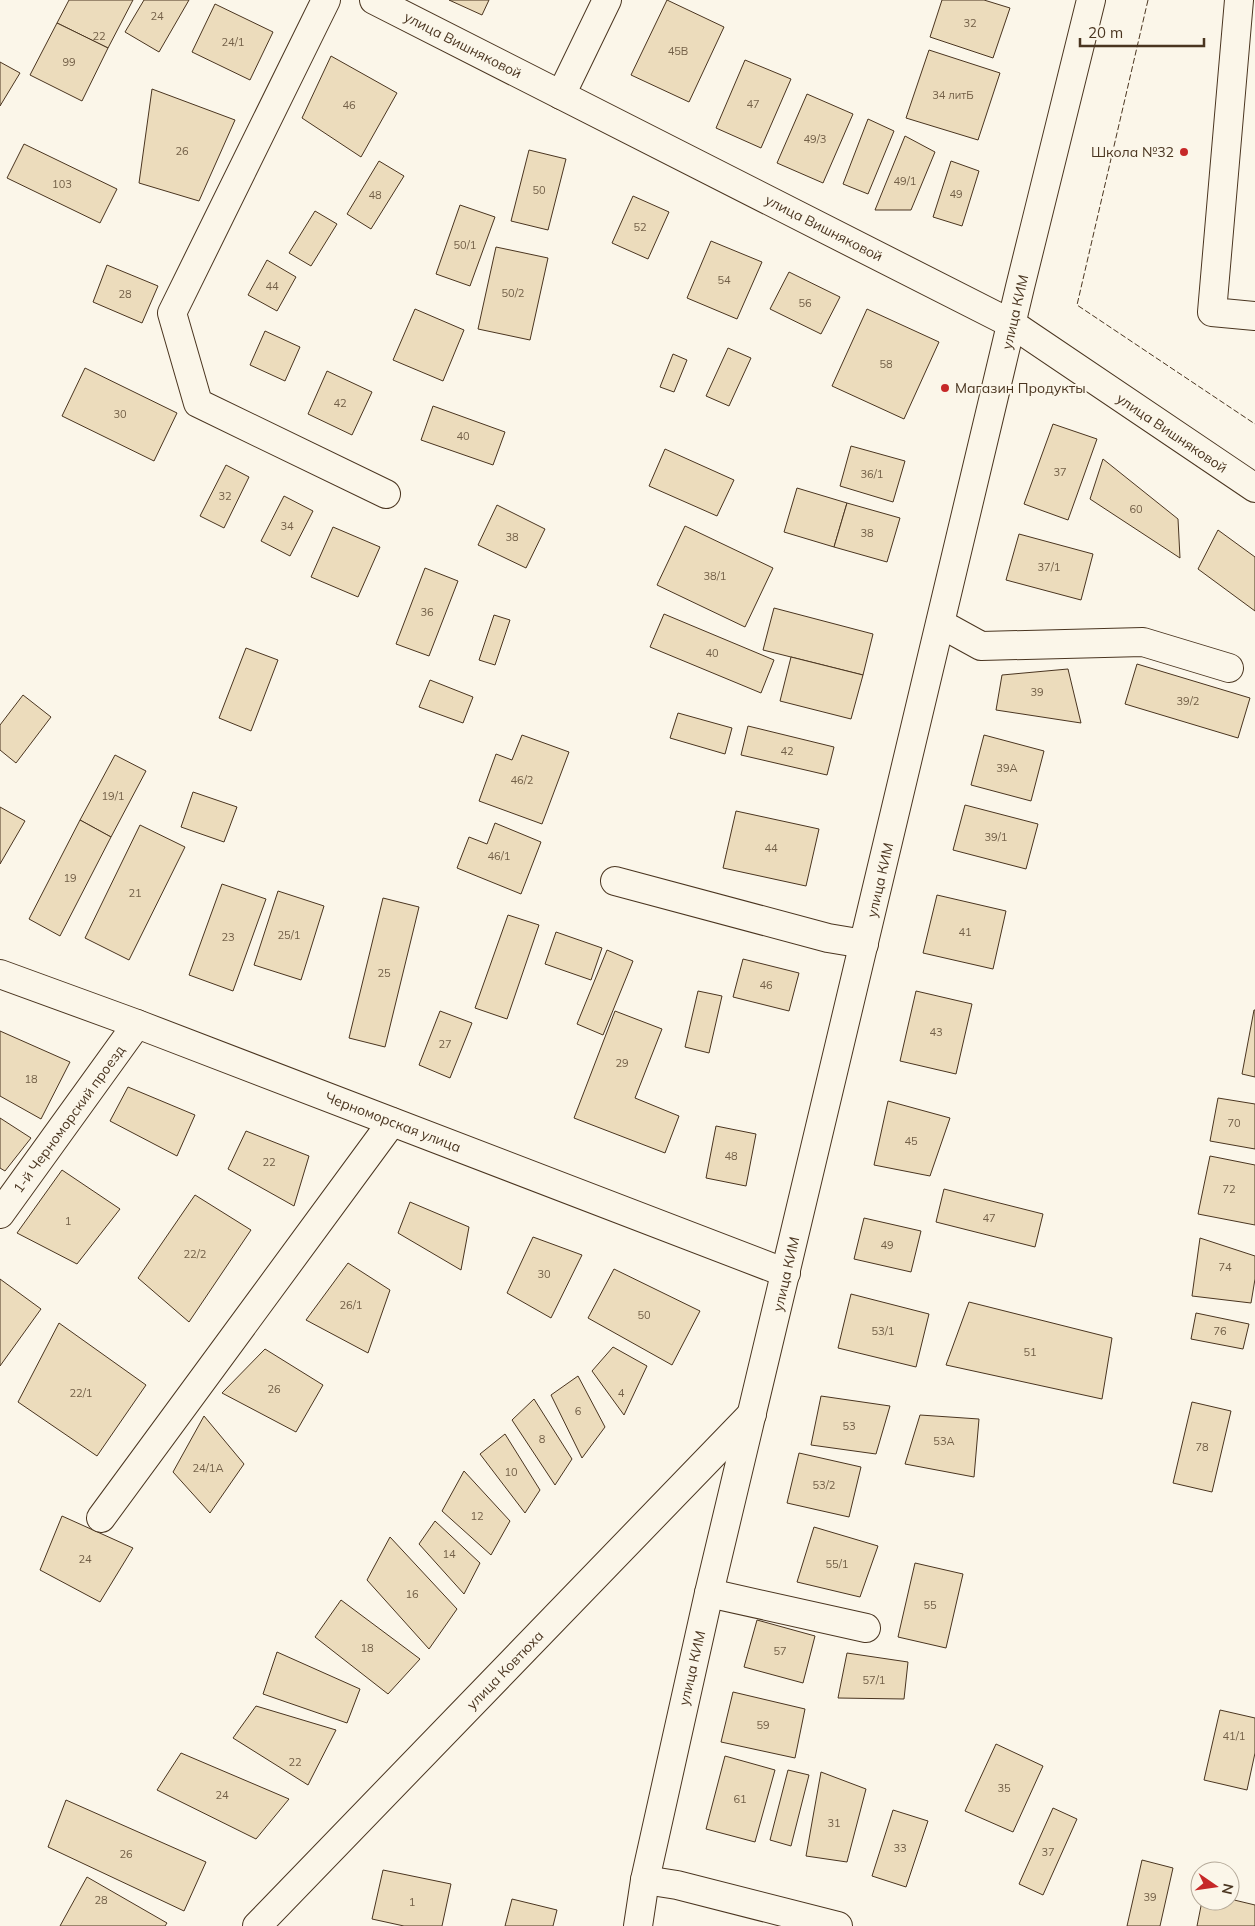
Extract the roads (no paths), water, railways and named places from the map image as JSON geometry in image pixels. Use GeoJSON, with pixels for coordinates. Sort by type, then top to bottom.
{"type":"FeatureCollection","features":[{"type":"Feature","properties":{"kind":"street"},"geometry":{"type":"LineString","coordinates":[[326,0],[172,313],[198,403],[386,494]]}},
{"type":"Feature","properties":{"kind":"street","name":"улица Вишняковой"},"geometry":{"type":"LineString","coordinates":[[374,0],[1012,324],[1255,488]]}},
{"type":"Feature","properties":{"kind":"street"},"geometry":{"type":"LineString","coordinates":[[561,95],[607,0]]}},
{"type":"Feature","properties":{"kind":"street","name":"улица КИМ"},"geometry":{"type":"LineString","coordinates":[[638,1926],[645,1880],[709,1593],[1091,0]]}},
{"type":"Feature","properties":{"kind":"street"},"geometry":{"type":"LineString","coordinates":[[1239,0],[1212,312],[1255,316]]}},
{"type":"Feature","properties":{"kind":"street"},"geometry":{"type":"LineString","coordinates":[[941,624],[981,646],[1143,642],[1228,668]]}},
{"type":"Feature","properties":{"kind":"street"},"geometry":{"type":"LineString","coordinates":[[615,881],[828,938],[864,944]]}},
{"type":"Feature","properties":{"kind":"street","name":"Черноморская улица"},"geometry":{"type":"LineString","coordinates":[[0,974],[137,1024],[786,1273]]}},
{"type":"Feature","properties":{"kind":"street","name":"1-й Черноморский проезд"},"geometry":{"type":"LineString","coordinates":[[0,1214],[137,1024]]}},
{"type":"Feature","properties":{"kind":"street"},"geometry":{"type":"LineString","coordinates":[[101,1518],[392,1122]]}},
{"type":"Feature","properties":{"kind":"street","name":"улица Ковтюха"},"geometry":{"type":"LineString","coordinates":[[257,1926],[753,1413]]}},
{"type":"Feature","properties":{"kind":"street"},"geometry":{"type":"LineString","coordinates":[[709,1593],[866,1628]]}},
{"type":"Feature","properties":{"kind":"street"},"geometry":{"type":"LineString","coordinates":[[645,1880],[677,1885],[838,1926]]}},
{"type":"Feature","properties":{"kind":"place","name":"Школа №32"},"geometry":{"type":"Point","coordinates":[1184,152]}},
{"type":"Feature","properties":{"kind":"place","name":"Магазин Продукты"},"geometry":{"type":"Point","coordinates":[945,388]}}]}
